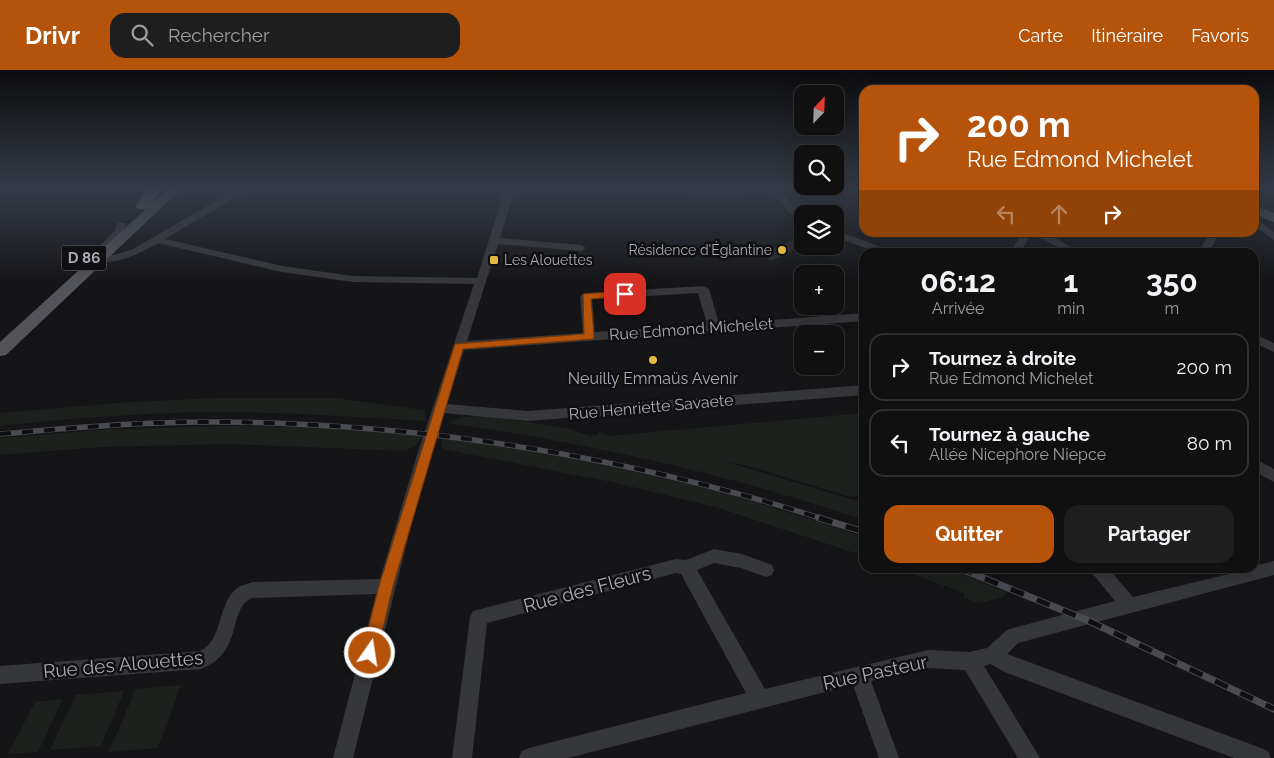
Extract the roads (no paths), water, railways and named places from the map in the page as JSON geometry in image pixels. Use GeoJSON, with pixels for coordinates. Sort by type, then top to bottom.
{"type":"FeatureCollection","features":[{"type":"Feature","properties":{"kind":"main road","name":"D 86"},"geometry":{"type":"LineString","coordinates":[[0,335],[126,221]]}},
{"type":"Feature","properties":{"kind":"main road","name":"D 86"},"geometry":{"type":"LineString","coordinates":[[0,351],[141,221]]}},
{"type":"Feature","properties":{"kind":"street"},"geometry":{"type":"LineString","coordinates":[[121,225],[120,232],[96,257],[113,258],[135,252],[189,221]]}},
{"type":"Feature","properties":{"kind":"street"},"geometry":{"type":"LineString","coordinates":[[343,758],[386,586],[439,408],[501,221]]}},
{"type":"Feature","properties":{"kind":"street"},"geometry":{"type":"LineString","coordinates":[[1259,224],[1274,237]]}},
{"type":"Feature","properties":{"kind":"street"},"geometry":{"type":"LineString","coordinates":[[844,236],[874,248]]}},
{"type":"Feature","properties":{"kind":"street"},"geometry":{"type":"LineString","coordinates":[[1018,248],[1024,237]]}},
{"type":"Feature","properties":{"kind":"street"},"geometry":{"type":"LineString","coordinates":[[1045,237],[1068,248]]}},
{"type":"Feature","properties":{"kind":"street"},"geometry":{"type":"LineString","coordinates":[[1206,248],[1212,237]]}},
{"type":"Feature","properties":{"kind":"street"},"geometry":{"type":"LineString","coordinates":[[156,240],[282,269],[353,279],[481,281]]}},
{"type":"Feature","properties":{"kind":"street"},"geometry":{"type":"LineString","coordinates":[[495,241],[581,248]]}},
{"type":"Feature","properties":{"kind":"street"},"geometry":{"type":"LineString","coordinates":[[114,246],[146,246]]}},
{"type":"Feature","properties":{"kind":"street"},"geometry":{"type":"LineString","coordinates":[[589,337],[586,296],[703,289],[714,328]]}},
{"type":"Feature","properties":{"kind":"street","name":"Rue Edmond Michelet"},"geometry":{"type":"LineString","coordinates":[[459,346],[859,317]]}},
{"type":"Feature","properties":{"kind":"street"},"geometry":{"type":"LineString","coordinates":[[1259,340],[1274,348]]}},
{"type":"Feature","properties":{"kind":"street","name":"Rue Henriette Savaete"},"geometry":{"type":"LineString","coordinates":[[439,408],[528,416],[859,390]]}},
{"type":"Feature","properties":{"kind":"street"},"geometry":{"type":"LineString","coordinates":[[1259,467],[1274,476]]}},
{"type":"Feature","properties":{"kind":"street"},"geometry":{"type":"LineString","coordinates":[[760,699],[686,567],[714,556],[742,561],[766,570]]}},
{"type":"Feature","properties":{"kind":"street","name":"Rue des Fleurs"},"geometry":{"type":"LineString","coordinates":[[462,758],[479,617],[676,566],[686,567]]}},
{"type":"Feature","properties":{"kind":"street","name":"Rue Pasteur"},"geometry":{"type":"LineString","coordinates":[[1259,572],[1274,568]]}},
{"type":"Feature","properties":{"kind":"street"},"geometry":{"type":"LineString","coordinates":[[1102,573],[1130,606]]}},
{"type":"Feature","properties":{"kind":"street","name":"Rue Pasteur"},"geometry":{"type":"LineString","coordinates":[[529,758],[859,674],[928,659],[970,661],[992,655],[1013,636],[1255,573]]}},
{"type":"Feature","properties":{"kind":"street","name":"Rue des Alouettes"},"geometry":{"type":"LineString","coordinates":[[0,675],[201,660],[211,657],[220,645],[238,599],[253,590],[386,586]]}},
{"type":"Feature","properties":{"kind":"street"},"geometry":{"type":"LineString","coordinates":[[992,655],[1007,664],[1261,758]]}},
{"type":"Feature","properties":{"kind":"street"},"geometry":{"type":"LineString","coordinates":[[970,661],[1030,758]]}},
{"type":"Feature","properties":{"kind":"street"},"geometry":{"type":"LineString","coordinates":[[859,674],[889,758]]}},
{"type":"Feature","properties":{"kind":"railway"},"geometry":{"type":"LineString","coordinates":[[0,434],[111,425],[194,422],[299,424],[376,429],[451,437],[601,461],[749,497],[823,519]]}},
{"type":"Feature","properties":{"kind":"railway"},"geometry":{"type":"LineString","coordinates":[[819,518],[859,530]]}},
{"type":"Feature","properties":{"kind":"railway"},"geometry":{"type":"LineString","coordinates":[[971,573],[1089,621],[1274,709]]}},
{"type":"Feature","properties":{"kind":"place","name":"Résidence d'Églantine"},"geometry":{"type":"Point","coordinates":[782,250]}},
{"type":"Feature","properties":{"kind":"place","name":"Les Alouettes"},"geometry":{"type":"Point","coordinates":[494,260]}},
{"type":"Feature","properties":{"kind":"place","name":"Neuilly Emmaüs Avenir"},"geometry":{"type":"Point","coordinates":[653,360]}}]}
